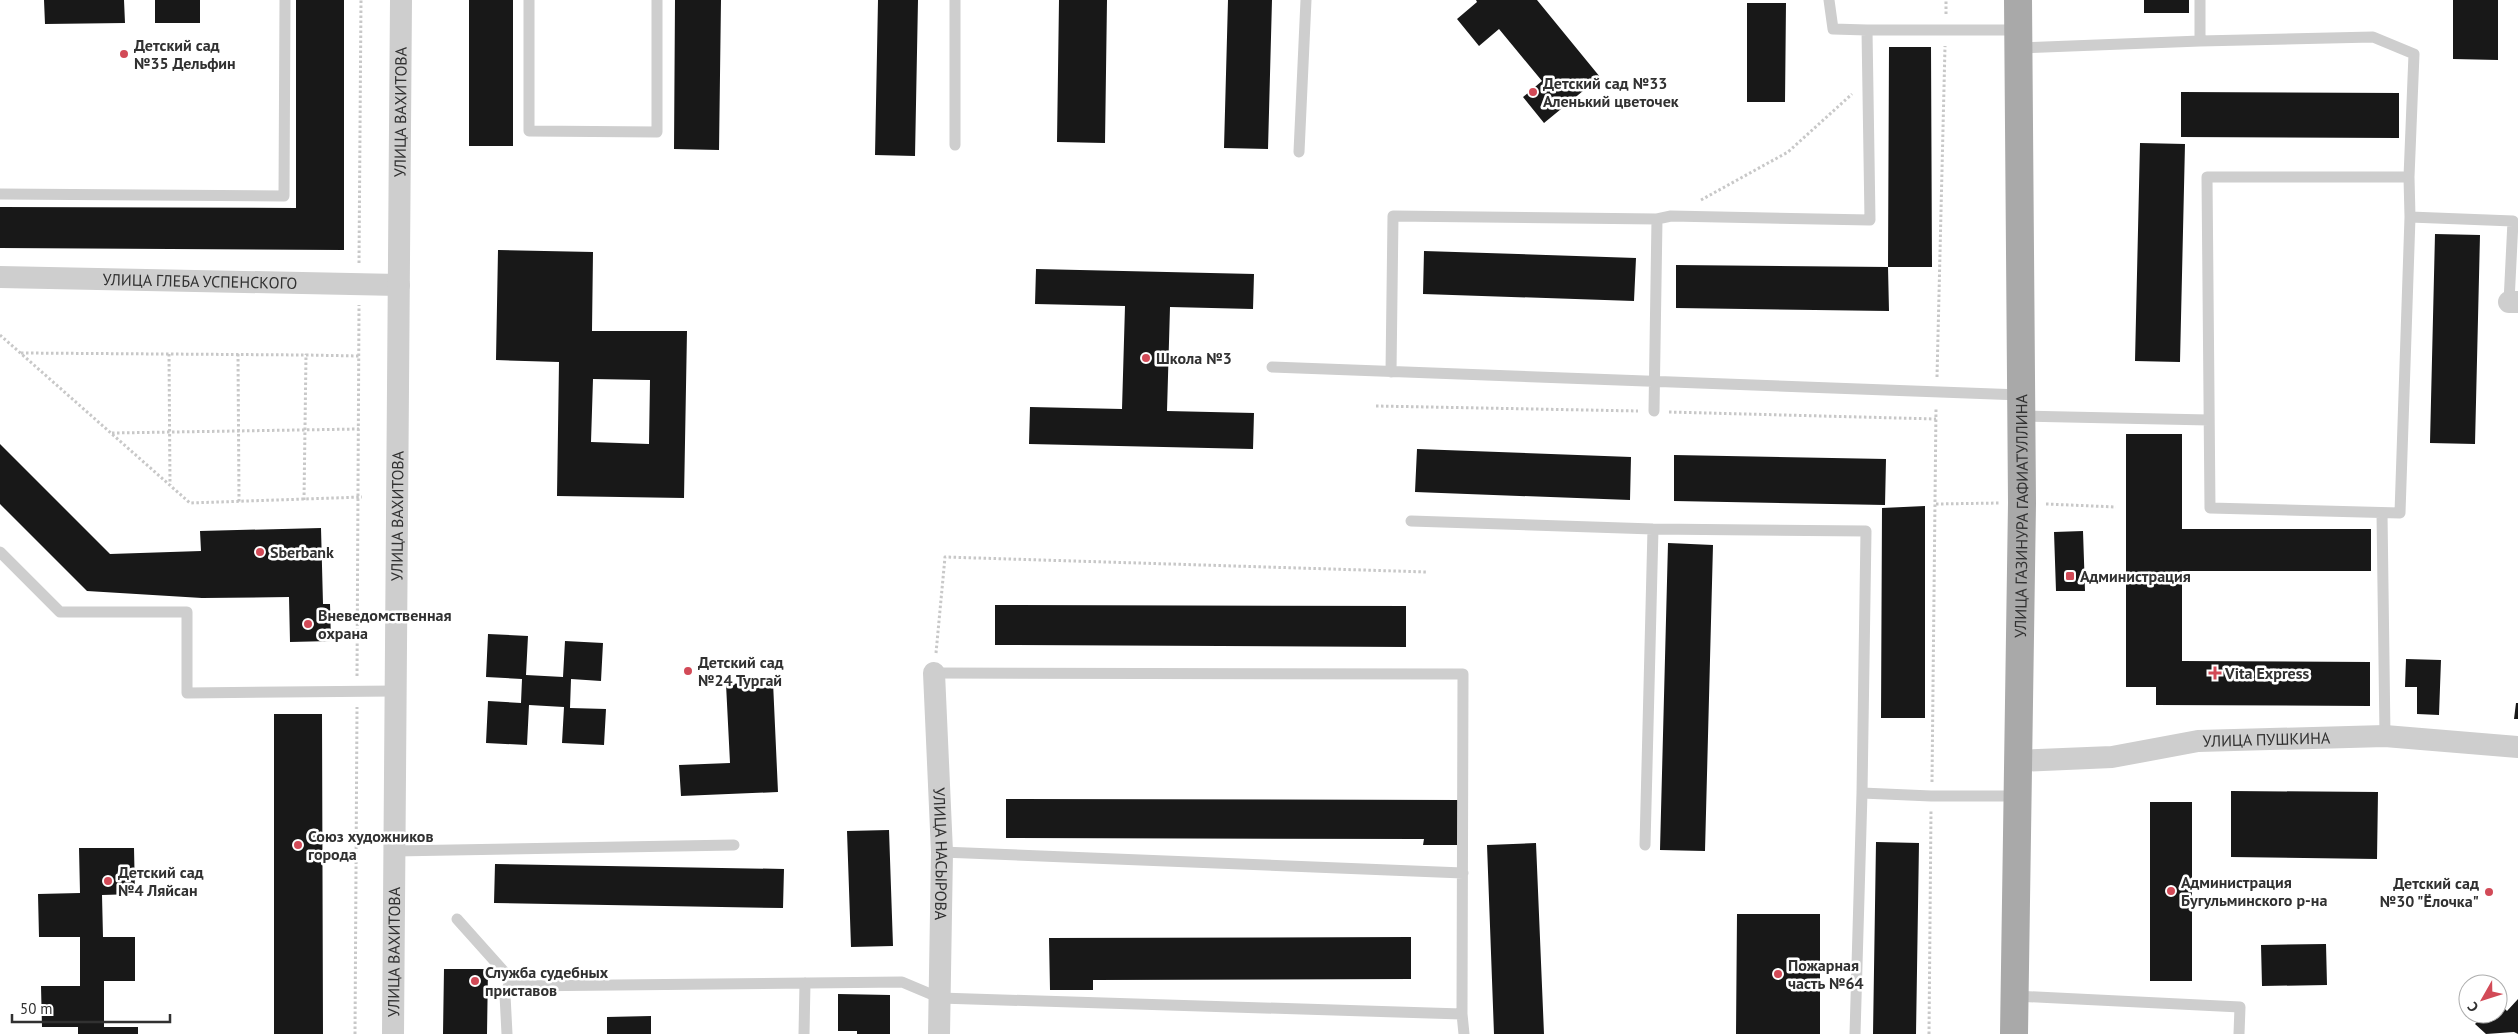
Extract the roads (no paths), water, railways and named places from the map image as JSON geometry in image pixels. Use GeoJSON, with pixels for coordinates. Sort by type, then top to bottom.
{"type":"FeatureCollection","features":[{"type":"Feature","properties":{"kind":"main road","name":"УЛИЦА ГАЗИНУРА ГАФИАТУЛЛИНА"},"geometry":{"type":"LineString","coordinates":[[2014,1034],[2022,405],[2018,0]]}},
{"type":"Feature","properties":{"kind":"street","name":"УЛИЦА ВАХИТОВА"},"geometry":{"type":"LineString","coordinates":[[393,1034],[401,0]]}},
{"type":"Feature","properties":{"kind":"street","name":"УЛИЦА ГЛЕБА УСПЕНСКОГО"},"geometry":{"type":"LineString","coordinates":[[0,277],[399,284]]}},
{"type":"Feature","properties":{"kind":"street","name":"УЛИЦА НАСЫРОВА"},"geometry":{"type":"LineString","coordinates":[[934,673],[942,852],[939,1034]]}},
{"type":"Feature","properties":{"kind":"street","name":"УЛИЦА ПУШКИНА"},"geometry":{"type":"LineString","coordinates":[[2017,761],[2112,757],[2198,741],[2384,736],[2518,747]]}},
{"type":"Feature","properties":{"kind":"lane"},"geometry":{"type":"LineString","coordinates":[[0,194],[284,196],[284,0]]}},
{"type":"Feature","properties":{"kind":"lane"},"geometry":{"type":"LineString","coordinates":[[529,0],[529,132],[657,132],[657,0]]}},
{"type":"Feature","properties":{"kind":"lane"},"geometry":{"type":"LineString","coordinates":[[955,0],[955,145]]}},
{"type":"Feature","properties":{"kind":"lane"},"geometry":{"type":"LineString","coordinates":[[1299,152],[1306,0]]}},
{"type":"Feature","properties":{"kind":"lane"},"geometry":{"type":"LineString","coordinates":[[1828,0],[1833,29],[1945,30],[2018,39],[2200,41],[2373,37],[2414,54],[2408,177],[2410,217],[2400,513],[2210,508],[2207,177],[2408,177]]}},
{"type":"Feature","properties":{"kind":"lane"},"geometry":{"type":"LineString","coordinates":[[2200,0],[2200,41]]}},
{"type":"Feature","properties":{"kind":"lane"},"geometry":{"type":"LineString","coordinates":[[1391,372],[1393,216],[1657,219],[1670,216],[1870,220],[1867,30]]}},
{"type":"Feature","properties":{"kind":"lane"},"geometry":{"type":"LineString","coordinates":[[2410,217],[2513,221],[2514,302]]}},
{"type":"Feature","properties":{"kind":"lane"},"geometry":{"type":"LineString","coordinates":[[1654,411],[1657,219]]}},
{"type":"Feature","properties":{"kind":"lane"},"geometry":{"type":"LineString","coordinates":[[1272,367],[1937,392],[2022,405],[2209,420]]}},
{"type":"Feature","properties":{"kind":"lane"},"geometry":{"type":"LineString","coordinates":[[2382,513],[2384,736]]}},
{"type":"Feature","properties":{"kind":"lane"},"geometry":{"type":"LineString","coordinates":[[1411,521],[1653,529],[1866,531],[1862,793],[1855,1034]]}},
{"type":"Feature","properties":{"kind":"lane"},"geometry":{"type":"LineString","coordinates":[[1645,845],[1653,529]]}},
{"type":"Feature","properties":{"kind":"lane"},"geometry":{"type":"LineString","coordinates":[[0,552],[60,612],[187,612],[187,693],[396,691]]}},
{"type":"Feature","properties":{"kind":"lane"},"geometry":{"type":"LineString","coordinates":[[934,673],[1463,674],[1462,1014],[1464,1034]]}},
{"type":"Feature","properties":{"kind":"lane"},"geometry":{"type":"LineString","coordinates":[[1862,793],[1932,796],[2017,796]]}},
{"type":"Feature","properties":{"kind":"lane"},"geometry":{"type":"LineString","coordinates":[[394,851],[734,845]]}},
{"type":"Feature","properties":{"kind":"lane"},"geometry":{"type":"LineString","coordinates":[[942,852],[1463,872]]}},
{"type":"Feature","properties":{"kind":"lane"},"geometry":{"type":"LineString","coordinates":[[457,919],[517,986],[902,982],[940,998],[1462,1014]]}},
{"type":"Feature","properties":{"kind":"lane"},"geometry":{"type":"LineString","coordinates":[[507,1034],[505,995],[511,979]]}},
{"type":"Feature","properties":{"kind":"lane"},"geometry":{"type":"LineString","coordinates":[[804,1034],[805,983]]}},
{"type":"Feature","properties":{"kind":"lane"},"geometry":{"type":"LineString","coordinates":[[2013,996],[2240,1007],[2239,1034]]}},
{"type":"Feature","properties":{"kind":"place","name":"Детский сад №35 Дельфин"},"geometry":{"type":"Point","coordinates":[124,54]}},
{"type":"Feature","properties":{"kind":"place","name":"Детский сад №33 Аленький цветочек"},"geometry":{"type":"Point","coordinates":[1533,92]}},
{"type":"Feature","properties":{"kind":"place","name":"Школа №3"},"geometry":{"type":"Point","coordinates":[1146,358]}},
{"type":"Feature","properties":{"kind":"place","name":"Sberbank"},"geometry":{"type":"Point","coordinates":[260,552]}},
{"type":"Feature","properties":{"kind":"place","name":"Администрация"},"geometry":{"type":"Point","coordinates":[2070,576]}},
{"type":"Feature","properties":{"kind":"place","name":"Вневедомственная охрана"},"geometry":{"type":"Point","coordinates":[308,624]}},
{"type":"Feature","properties":{"kind":"place","name":"Детский сад №24 Тургай"},"geometry":{"type":"Point","coordinates":[688,671]}},
{"type":"Feature","properties":{"kind":"place","name":"Vita Express"},"geometry":{"type":"Point","coordinates":[2215,673]}},
{"type":"Feature","properties":{"kind":"place","name":"Союз художников города"},"geometry":{"type":"Point","coordinates":[298,845]}},
{"type":"Feature","properties":{"kind":"place","name":"Детский сад №4 Ляйсан"},"geometry":{"type":"Point","coordinates":[108,881]}},
{"type":"Feature","properties":{"kind":"place","name":"Администрация Бугульминского р-на"},"geometry":{"type":"Point","coordinates":[2171,891]}},
{"type":"Feature","properties":{"kind":"place","name":"Детский сад №30 \"Ёлочка\""},"geometry":{"type":"Point","coordinates":[2489,892]}},
{"type":"Feature","properties":{"kind":"place","name":"Пожарная часть №64"},"geometry":{"type":"Point","coordinates":[1778,974]}},
{"type":"Feature","properties":{"kind":"place","name":"Служба судебных приставов"},"geometry":{"type":"Point","coordinates":[475,981]}}]}
